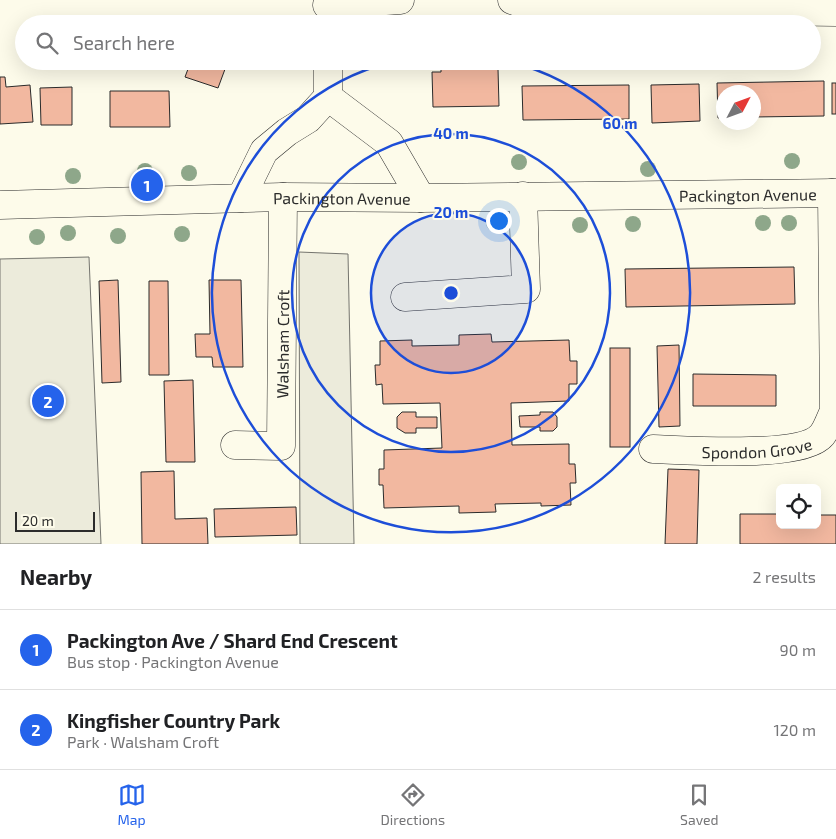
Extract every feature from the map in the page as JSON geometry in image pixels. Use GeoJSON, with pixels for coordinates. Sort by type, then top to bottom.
{"type":"FeatureCollection","features":[{"type":"Feature","properties":{"kind":"street"},"geometry":{"type":"LineString","coordinates":[[327,10],[400,0]]}},
{"type":"Feature","properties":{"kind":"street"},"geometry":{"type":"LineString","coordinates":[[512,0],[534,8],[836,12]]}},
{"type":"Feature","properties":{"kind":"street"},"geometry":{"type":"LineString","coordinates":[[241,198],[264,151],[287,132],[308,119],[328,97],[328,70]]}},
{"type":"Feature","properties":{"kind":"street"},"geometry":{"type":"LineString","coordinates":[[328,97],[389,143],[422,198]]}},
{"type":"Feature","properties":{"kind":"street","name":"Packington Avenue"},"geometry":{"type":"LineString","coordinates":[[0,205],[283,197],[422,198],[834,193]]}},
{"type":"Feature","properties":{"kind":"street","name":"Spondon Grove"},"geometry":{"type":"LineString","coordinates":[[653,450],[766,451],[800,447],[822,436],[835,411],[834,193]]}},
{"type":"Feature","properties":{"kind":"street"},"geometry":{"type":"LineString","coordinates":[[405,297],[526,289],[524,196]]}},
{"type":"Feature","properties":{"kind":"street","name":"Walsham Croft"},"geometry":{"type":"LineString","coordinates":[[235,445],[281,446],[283,197]]}},
{"type":"Feature","properties":{"kind":"shaded area"},"geometry":{"type":"Polygon","coordinates":[[[299,252],[348,254],[354,544],[300,544],[299,252]]]}},
{"type":"Feature","properties":{"kind":"shaded area"},"geometry":{"type":"Polygon","coordinates":[[[89,257],[101,544],[0,544],[0,259],[89,257]]]}},
{"type":"Feature","properties":{"kind":"building"},"geometry":{"type":"Polygon","coordinates":[[[188,70],[225,70],[218,88],[185,77],[188,70]]]}},
{"type":"Feature","properties":{"kind":"building"},"geometry":{"type":"Polygon","coordinates":[[[441,70],[498,70],[499,106],[433,107],[432,72],[441,72],[441,70]]]}},
{"type":"Feature","properties":{"kind":"building"},"geometry":{"type":"Polygon","coordinates":[[[0,77],[5,77],[6,87],[30,85],[33,122],[0,124],[0,77]]]}},
{"type":"Feature","properties":{"kind":"building"},"geometry":{"type":"Polygon","coordinates":[[[824,81],[824,116],[761,117],[761,85],[717,85],[717,83],[824,81]]]}},
{"type":"Feature","properties":{"kind":"building"},"geometry":{"type":"Polygon","coordinates":[[[832,83],[836,83],[836,114],[832,114],[832,83]]]}},
{"type":"Feature","properties":{"kind":"building"},"geometry":{"type":"Polygon","coordinates":[[[699,84],[700,121],[652,123],[651,85],[699,84]]]}},
{"type":"Feature","properties":{"kind":"building"},"geometry":{"type":"Polygon","coordinates":[[[629,85],[629,119],[523,120],[522,86],[629,85]]]}},
{"type":"Feature","properties":{"kind":"building"},"geometry":{"type":"Polygon","coordinates":[[[72,87],[72,125],[41,125],[40,88],[72,87]]]}},
{"type":"Feature","properties":{"kind":"building"},"geometry":{"type":"Polygon","coordinates":[[[110,91],[169,91],[170,127],[110,127],[110,91]]]}},
{"type":"Feature","properties":{"kind":"building"},"geometry":{"type":"Polygon","coordinates":[[[794,267],[795,304],[626,307],[625,269],[794,267]]]}},
{"type":"Feature","properties":{"kind":"building"},"geometry":{"type":"Polygon","coordinates":[[[118,280],[121,382],[102,383],[99,281],[118,280]]]}},
{"type":"Feature","properties":{"kind":"building"},"geometry":{"type":"Polygon","coordinates":[[[209,280],[241,280],[243,367],[213,367],[212,357],[196,357],[195,334],[210,334],[209,280]]]}},
{"type":"Feature","properties":{"kind":"building"},"geometry":{"type":"Polygon","coordinates":[[[149,281],[168,281],[169,375],[149,375],[149,281]]]}},
{"type":"Feature","properties":{"kind":"building"},"geometry":{"type":"Polygon","coordinates":[[[491,334],[492,342],[569,340],[570,361],[577,361],[577,384],[569,384],[569,401],[511,403],[512,445],[569,444],[569,464],[575,464],[576,483],[570,483],[571,505],[541,506],[541,503],[495,504],[496,512],[459,513],[459,506],[384,508],[383,485],[379,485],[379,469],[384,469],[384,450],[442,448],[440,403],[383,404],[382,384],[376,385],[375,365],[380,365],[380,341],[412,340],[412,346],[459,345],[459,335],[491,334]]]}},
{"type":"Feature","properties":{"kind":"building"},"geometry":{"type":"Polygon","coordinates":[[[679,345],[680,426],[659,427],[657,346],[679,345]]]}},
{"type":"Feature","properties":{"kind":"building"},"geometry":{"type":"Polygon","coordinates":[[[610,348],[630,348],[630,447],[610,447],[610,348]]]}},
{"type":"Feature","properties":{"kind":"building"},"geometry":{"type":"Polygon","coordinates":[[[693,374],[776,375],[776,406],[693,406],[693,374]]]}},
{"type":"Feature","properties":{"kind":"building"},"geometry":{"type":"Polygon","coordinates":[[[193,380],[195,462],[166,462],[164,381],[193,380]]]}},
{"type":"Feature","properties":{"kind":"building"},"geometry":{"type":"Polygon","coordinates":[[[402,412],[416,412],[416,417],[437,417],[437,428],[416,428],[416,433],[405,433],[397,428],[397,417],[402,412]]]}},
{"type":"Feature","properties":{"kind":"building"},"geometry":{"type":"Polygon","coordinates":[[[540,412],[553,412],[557,417],[557,427],[553,431],[540,431],[540,427],[520,427],[519,416],[540,415],[540,412]]]}},
{"type":"Feature","properties":{"kind":"building"},"geometry":{"type":"Polygon","coordinates":[[[668,469],[699,470],[697,544],[665,544],[668,469]]]}},
{"type":"Feature","properties":{"kind":"building"},"geometry":{"type":"Polygon","coordinates":[[[174,471],[175,519],[207,518],[208,544],[142,544],[141,472],[174,471]]]}},
{"type":"Feature","properties":{"kind":"building"},"geometry":{"type":"Polygon","coordinates":[[[296,507],[297,535],[215,537],[214,509],[296,507]]]}},
{"type":"Feature","properties":{"kind":"building"},"geometry":{"type":"Polygon","coordinates":[[[740,514],[776,514],[776,529],[821,529],[821,515],[836,515],[836,544],[740,544],[740,514]]]}},
{"type":"Feature","properties":{"kind":"place","name":"Packington Ave / Shard End Crescent"},"geometry":{"type":"Point","coordinates":[147,185]}},
{"type":"Feature","properties":{"kind":"place","name":"Kingfisher Country Park"},"geometry":{"type":"Point","coordinates":[48,401]}}]}
